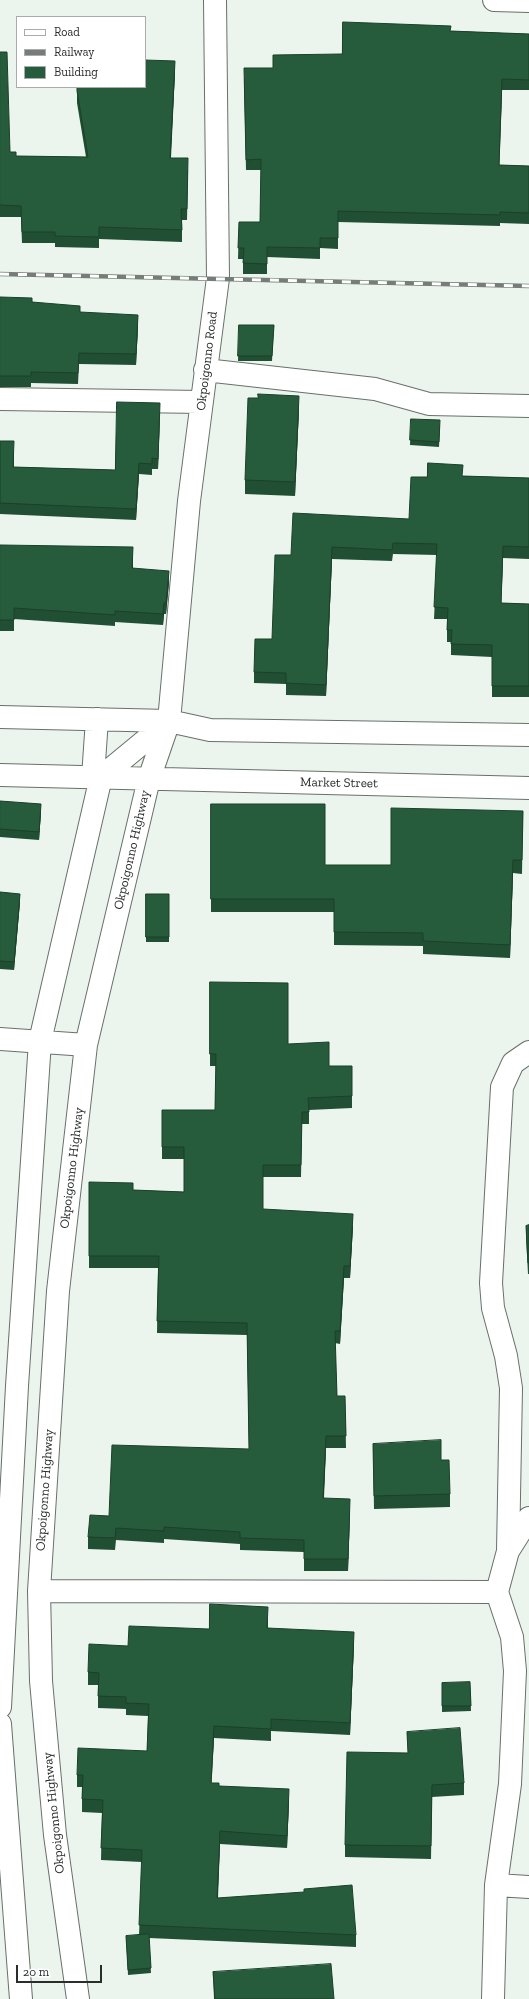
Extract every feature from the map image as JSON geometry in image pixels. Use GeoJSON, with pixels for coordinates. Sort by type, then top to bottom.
{"type":"FeatureCollection","features":[{"type":"Feature","properties":{"kind":"street","name":"Okpoigonno Road"},"geometry":{"type":"LineString","coordinates":[[168,721],[201,402],[218,278],[215,0]]}},
{"type":"Feature","properties":{"kind":"street"},"geometry":{"type":"LineString","coordinates":[[494,0],[529,1]]}},
{"type":"Feature","properties":{"kind":"street"},"geometry":{"type":"LineString","coordinates":[[205,370],[375,389],[429,404],[529,406]]}},
{"type":"Feature","properties":{"kind":"street"},"geometry":{"type":"LineString","coordinates":[[0,399],[201,402]]}},
{"type":"Feature","properties":{"kind":"street"},"geometry":{"type":"LineString","coordinates":[[0,717],[168,721],[210,730],[529,735]]}},
{"type":"Feature","properties":{"kind":"street"},"geometry":{"type":"LineString","coordinates":[[0,1707],[8,1386],[40,1041],[97,777],[97,719]]}},
{"type":"Feature","properties":{"kind":"street"},"geometry":{"type":"LineString","coordinates":[[97,777],[168,721]]}},
{"type":"Feature","properties":{"kind":"street","name":"Okpoigonno Highway"},"geometry":{"type":"LineString","coordinates":[[78,1999],[55,1835],[40,1681],[39,1591],[58,1291],[86,1045],[149,779],[168,721]]}},
{"type":"Feature","properties":{"kind":"street","name":"Market Street"},"geometry":{"type":"LineString","coordinates":[[0,775],[529,788]]}},
{"type":"Feature","properties":{"kind":"street"},"geometry":{"type":"LineString","coordinates":[[0,1039],[86,1045]]}},
{"type":"Feature","properties":{"kind":"street"},"geometry":{"type":"LineString","coordinates":[[493,1999],[496,1885],[510,1784],[515,1671],[512,1637],[497,1592],[508,1551],[511,1388],[506,1356],[494,1308],[491,1282],[502,1087],[512,1063],[529,1052]]}},
{"type":"Feature","properties":{"kind":"street"},"geometry":{"type":"LineString","coordinates":[[508,1551],[529,1518]]}},
{"type":"Feature","properties":{"kind":"street"},"geometry":{"type":"LineString","coordinates":[[39,1591],[497,1592]]}},
{"type":"Feature","properties":{"kind":"street"},"geometry":{"type":"LineString","coordinates":[[0,1724],[21,1999]]}},
{"type":"Feature","properties":{"kind":"street"},"geometry":{"type":"LineString","coordinates":[[496,1885],[529,1886]]}},
{"type":"Feature","properties":{"kind":"building"},"geometry":{"type":"Polygon","coordinates":[[[343,22],[451,26],[450,31],[529,34],[529,80],[502,79],[499,165],[529,166],[529,213],[500,212],[500,215],[338,211],[338,238],[320,238],[320,248],[267,247],[267,264],[243,263],[244,248],[238,248],[239,222],[260,222],[261,159],[246,160],[244,68],[273,68],[273,55],[342,54],[343,22]]]}},
{"type":"Feature","properties":{"kind":"building"},"geometry":{"type":"Polygon","coordinates":[[[0,52],[7,52],[10,152],[16,152],[16,156],[88,157],[77,88],[146,88],[146,60],[175,61],[170,158],[188,158],[187,209],[181,209],[182,230],[99,227],[99,237],[55,236],[55,232],[22,232],[21,206],[0,205],[0,52]]]}},
{"type":"Feature","properties":{"kind":"building"},"geometry":{"type":"Polygon","coordinates":[[[0,297],[32,298],[32,302],[80,306],[80,312],[138,315],[136,354],[79,353],[78,373],[31,372],[31,376],[0,376],[0,297]]]}},
{"type":"Feature","properties":{"kind":"building"},"geometry":{"type":"Polygon","coordinates":[[[239,325],[274,325],[272,356],[238,356],[239,325]]]}},
{"type":"Feature","properties":{"kind":"building"},"geometry":{"type":"Polygon","coordinates":[[[258,394],[299,396],[295,482],[245,480],[248,398],[258,398],[258,394]]]}},
{"type":"Feature","properties":{"kind":"building"},"geometry":{"type":"Polygon","coordinates":[[[117,402],[160,403],[158,459],[152,458],[152,464],[139,463],[136,509],[0,503],[0,441],[14,441],[13,467],[115,470],[117,402]]]}},
{"type":"Feature","properties":{"kind":"building"},"geometry":{"type":"Polygon","coordinates":[[[411,419],[440,420],[439,442],[410,440],[411,419]]]}},
{"type":"Feature","properties":{"kind":"building"},"geometry":{"type":"Polygon","coordinates":[[[428,463],[463,465],[462,476],[529,478],[529,547],[503,546],[501,603],[529,604],[529,686],[492,686],[492,645],[451,644],[452,630],[447,630],[448,608],[434,607],[437,544],[393,543],[392,550],[332,547],[326,685],[286,683],[286,673],[254,672],[255,639],[272,639],[275,555],[291,555],[293,513],[409,519],[411,477],[427,477],[428,463]]]}},
{"type":"Feature","properties":{"kind":"building"},"geometry":{"type":"Polygon","coordinates":[[[0,545],[133,547],[132,568],[169,571],[166,603],[164,603],[163,614],[115,611],[115,615],[14,608],[14,620],[0,620],[0,545]]]}},
{"type":"Feature","properties":{"kind":"building"},"geometry":{"type":"Polygon","coordinates":[[[0,801],[41,804],[39,832],[0,829],[0,801]]]}},
{"type":"Feature","properties":{"kind":"building"},"geometry":{"type":"Polygon","coordinates":[[[211,804],[325,804],[325,865],[391,865],[391,808],[523,811],[522,860],[513,860],[510,945],[423,941],[423,933],[334,932],[334,899],[211,899],[211,804]]]}},
{"type":"Feature","properties":{"kind":"building"},"geometry":{"type":"Polygon","coordinates":[[[0,892],[20,894],[14,962],[0,961],[0,892]]]}},
{"type":"Feature","properties":{"kind":"building"},"geometry":{"type":"Polygon","coordinates":[[[146,894],[169,894],[169,937],[146,937],[146,894]]]}},
{"type":"Feature","properties":{"kind":"building"},"geometry":{"type":"Polygon","coordinates":[[[210,982],[288,983],[288,1044],[329,1042],[329,1066],[352,1066],[352,1096],[308,1098],[309,1112],[302,1112],[301,1165],[263,1165],[263,1209],[353,1214],[350,1266],[344,1266],[340,1331],[335,1331],[337,1396],[345,1396],[346,1436],[326,1436],[323,1498],[350,1499],[348,1559],[304,1559],[304,1540],[240,1538],[240,1532],[164,1527],[164,1531],[116,1528],[115,1538],[88,1537],[90,1515],[109,1516],[112,1445],[249,1449],[247,1323],[157,1321],[159,1256],[89,1256],[89,1182],[133,1183],[133,1190],[184,1192],[184,1147],[162,1147],[162,1110],[215,1110],[216,1054],[210,1054],[210,982]]]}},
{"type":"Feature","properties":{"kind":"building"},"geometry":{"type":"Polygon","coordinates":[[[529,1225],[529,1263],[528,1263],[526,1226],[529,1225]]]}},
{"type":"Feature","properties":{"kind":"building"},"geometry":{"type":"Polygon","coordinates":[[[441,1440],[441,1460],[449,1460],[450,1494],[374,1496],[373,1444],[441,1440]]]}},
{"type":"Feature","properties":{"kind":"building"},"geometry":{"type":"Polygon","coordinates":[[[210,1604],[268,1607],[267,1628],[354,1632],[350,1723],[271,1719],[271,1729],[214,1726],[211,1783],[219,1783],[219,1786],[289,1789],[287,1836],[220,1831],[217,1898],[304,1892],[304,1889],[352,1885],[356,1935],[139,1925],[142,1850],[101,1848],[103,1800],[82,1799],[83,1775],[77,1775],[78,1748],[147,1751],[149,1704],[126,1703],[126,1697],[98,1696],[99,1673],[88,1672],[89,1644],[128,1646],[129,1626],[209,1629],[210,1604]]]}},
{"type":"Feature","properties":{"kind":"building"},"geometry":{"type":"Polygon","coordinates":[[[470,1682],[471,1706],[442,1706],[442,1683],[470,1682]]]}},
{"type":"Feature","properties":{"kind":"building"},"geometry":{"type":"Polygon","coordinates":[[[460,1728],[464,1783],[432,1785],[431,1846],[345,1845],[347,1752],[408,1753],[407,1732],[460,1728]]]}},
{"type":"Feature","properties":{"kind":"building"},"geometry":{"type":"Polygon","coordinates":[[[149,1934],[151,1968],[128,1970],[126,1936],[149,1934]]]}},
{"type":"Feature","properties":{"kind":"building"},"geometry":{"type":"Polygon","coordinates":[[[331,1964],[334,1999],[215,1999],[213,1972],[331,1964]]]}},
{"type":"Feature","properties":{"kind":"railway"},"geometry":{"type":"LineString","coordinates":[[0,274],[529,286]]}}]}
